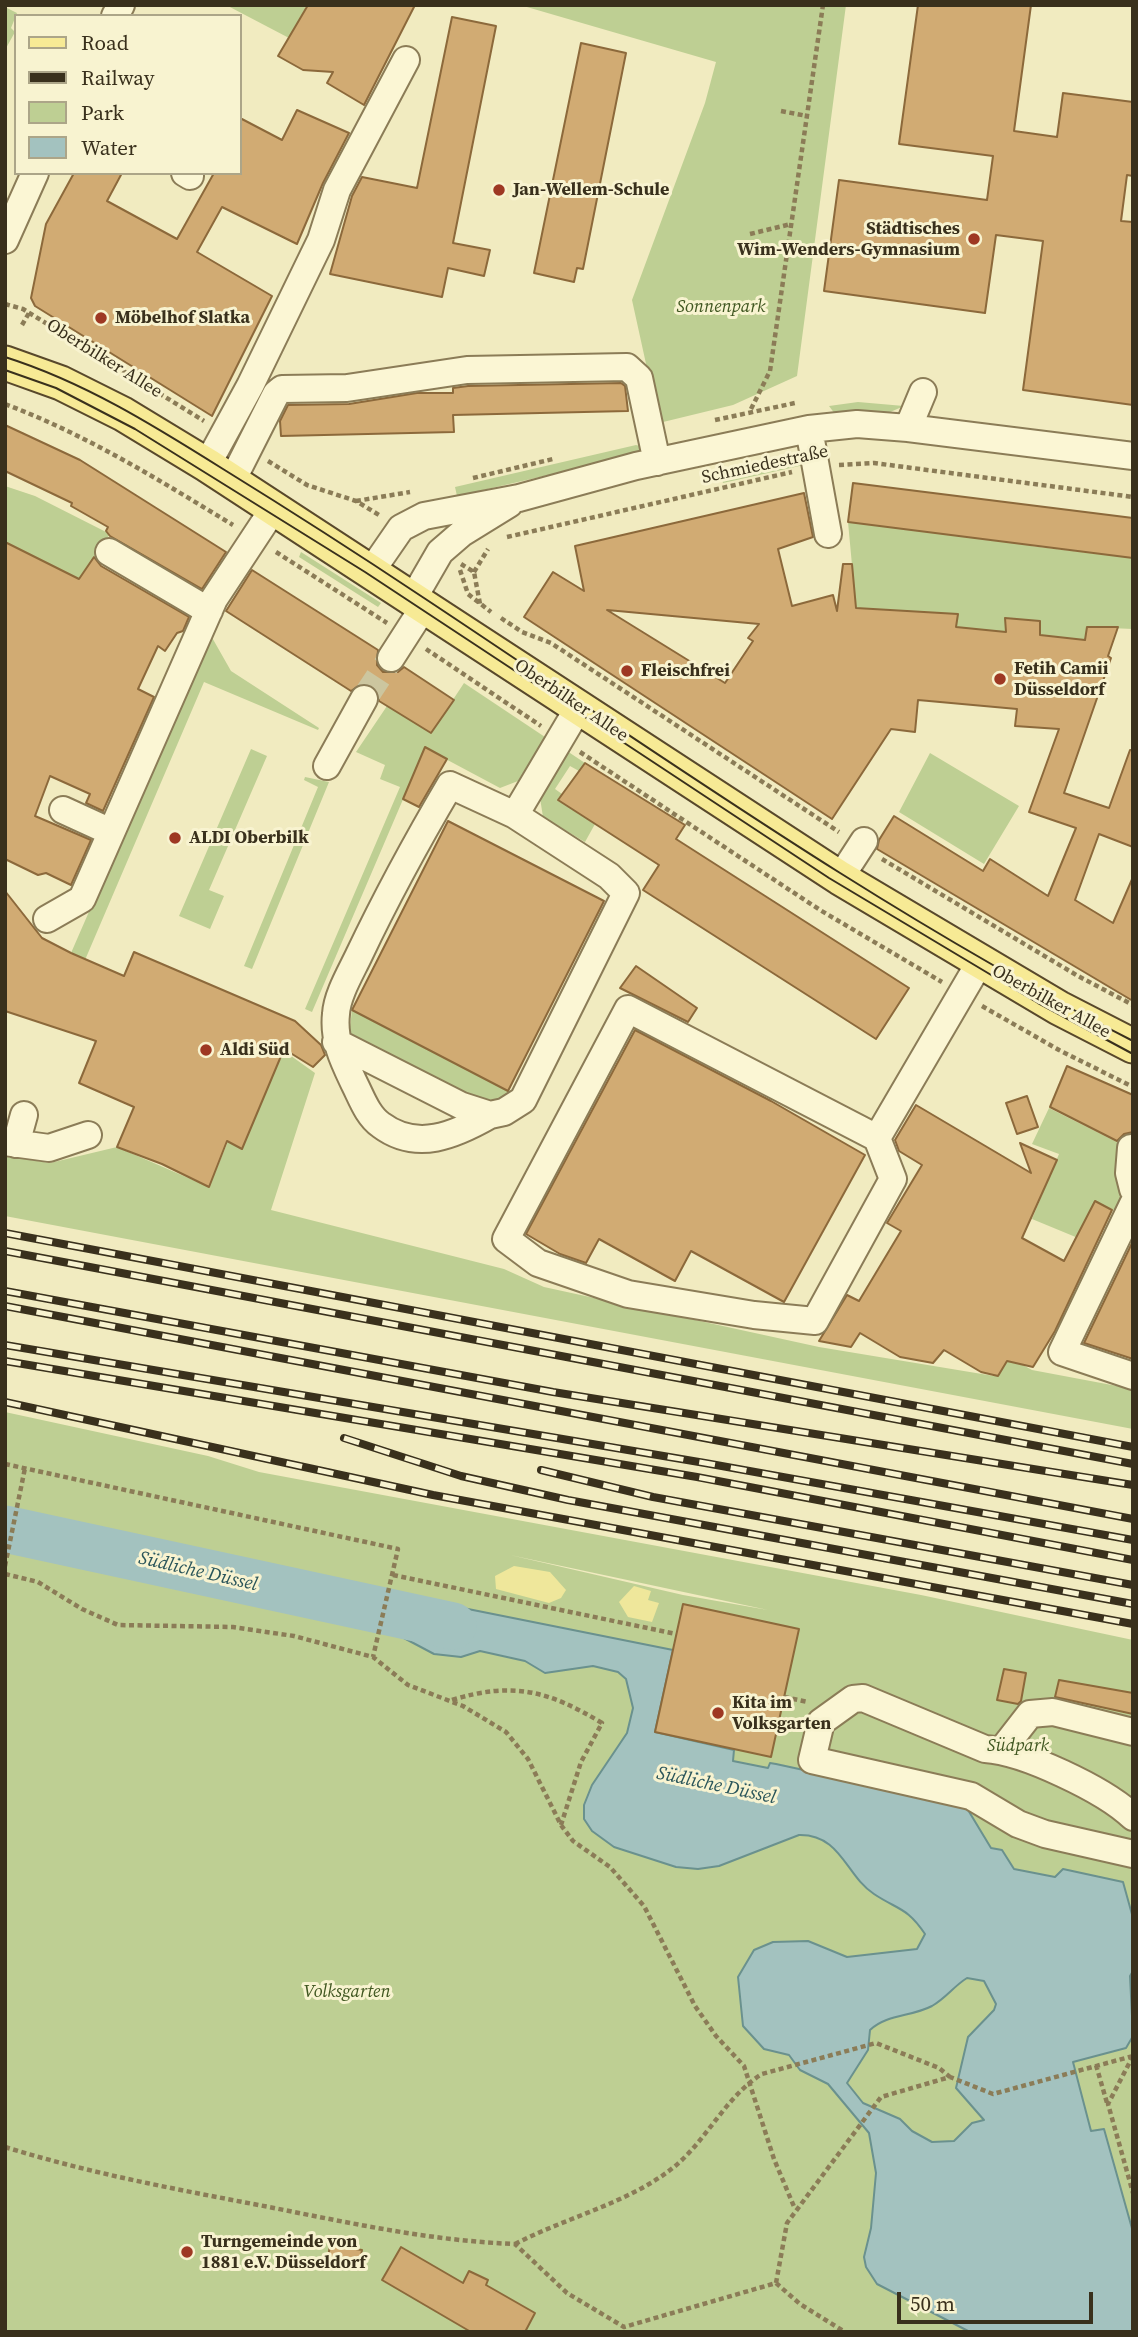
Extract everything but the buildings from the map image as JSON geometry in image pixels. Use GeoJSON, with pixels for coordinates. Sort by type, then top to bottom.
{"type":"FeatureCollection","features":[{"type":"Feature","properties":{"kind":"main road","name":"Oberbilker Allee"},"geometry":{"type":"LineString","coordinates":[[5,363],[61,383],[113,409],[219,473],[372,570],[840,878],[980,962],[1133,1046]]}},
{"type":"Feature","properties":{"kind":"street"},"geometry":{"type":"LineString","coordinates":[[219,473],[225,434],[321,240],[337,190],[406,60]]}},
{"type":"Feature","properties":{"kind":"street"},"geometry":{"type":"LineString","coordinates":[[7,229],[34,175]]}},
{"type":"Feature","properties":{"kind":"street"},"geometry":{"type":"LineString","coordinates":[[219,473],[249,449],[276,394],[282,389],[348,388],[467,370],[627,367],[639,378],[657,462]]}},
{"type":"Feature","properties":{"kind":"street"},"geometry":{"type":"LineString","coordinates":[[908,428],[923,392]]}},
{"type":"Feature","properties":{"kind":"street","name":"Schmiedestraße"},"geometry":{"type":"LineString","coordinates":[[372,570],[401,528],[424,516],[519,498],[657,462],[809,429],[858,424],[908,428],[1133,456]]}},
{"type":"Feature","properties":{"kind":"street"},"geometry":{"type":"LineString","coordinates":[[809,429],[828,534]]}},
{"type":"Feature","properties":{"kind":"street","name":"Schmiedestraße"},"geometry":{"type":"LineString","coordinates":[[391,659],[406,635],[440,552],[461,533],[519,498]]}},
{"type":"Feature","properties":{"kind":"street"},"geometry":{"type":"LineString","coordinates":[[47,919],[82,899],[209,611],[274,508]]}},
{"type":"Feature","properties":{"kind":"street"},"geometry":{"type":"LineString","coordinates":[[109,552],[209,611]]}},
{"type":"Feature","properties":{"kind":"street"},"geometry":{"type":"LineString","coordinates":[[327,766],[364,699]]}},
{"type":"Feature","properties":{"kind":"street"},"geometry":{"type":"LineString","coordinates":[[515,815],[558,738],[579,707]]}},
{"type":"Feature","properties":{"kind":"street"},"geometry":{"type":"LineString","coordinates":[[450,785],[515,815],[609,876],[626,893],[523,1100],[505,1112],[490,1115],[457,1134],[429,1140],[401,1137],[375,1121],[363,1103],[336,1042],[335,1012],[349,978],[394,881],[450,785]]}},
{"type":"Feature","properties":{"kind":"street"},"geometry":{"type":"LineString","coordinates":[[62,810],[111,832]]}},
{"type":"Feature","properties":{"kind":"street"},"geometry":{"type":"LineString","coordinates":[[840,878],[862,843]]}},
{"type":"Feature","properties":{"kind":"street"},"geometry":{"type":"LineString","coordinates":[[877,1138],[980,962]]}},
{"type":"Feature","properties":{"kind":"street"},"geometry":{"type":"LineString","coordinates":[[628,1009],[877,1138],[893,1179],[815,1321],[754,1315],[628,1294],[538,1263],[506,1239],[628,1009]]}},
{"type":"Feature","properties":{"kind":"street"},"geometry":{"type":"LineString","coordinates":[[336,1042],[462,1106],[490,1115]]}},
{"type":"Feature","properties":{"kind":"street"},"geometry":{"type":"LineString","coordinates":[[24,1115],[11,1143],[49,1148],[88,1135]]}},
{"type":"Feature","properties":{"kind":"street"},"geometry":{"type":"LineString","coordinates":[[1131,1148],[1129,1173],[1133,1189]]}},
{"type":"Feature","properties":{"kind":"street"},"geometry":{"type":"LineString","coordinates":[[1133,1204],[1062,1352],[1133,1376]]}},
{"type":"Feature","properties":{"kind":"street"},"geometry":{"type":"LineString","coordinates":[[1133,1817],[1117,1802],[1094,1789],[1002,1750],[985,1749],[863,1698],[853,1699],[821,1723],[812,1760],[971,1796],[1018,1825],[1045,1834],[1133,1854]]}},
{"type":"Feature","properties":{"kind":"street"},"geometry":{"type":"LineString","coordinates":[[1002,1750],[1030,1714],[1053,1712],[1133,1732]]}},
{"type":"Feature","properties":{"kind":"path"},"geometry":{"type":"LineString","coordinates":[[751,410],[770,371],[823,5]]}},
{"type":"Feature","properties":{"kind":"path"},"geometry":{"type":"LineString","coordinates":[[780,111],[807,116]]}},
{"type":"Feature","properties":{"kind":"path"},"geometry":{"type":"LineString","coordinates":[[750,234],[791,224]]}},
{"type":"Feature","properties":{"kind":"path","name":"Oberbilker Allee"},"geometry":{"type":"LineString","coordinates":[[5,304],[29,313],[225,434]]}},
{"type":"Feature","properties":{"kind":"path"},"geometry":{"type":"LineString","coordinates":[[22,325],[29,313]]}},
{"type":"Feature","properties":{"kind":"path","name":"Oberbilker Allee"},"geometry":{"type":"LineString","coordinates":[[5,404],[34,415],[136,466],[406,635],[820,910],[1059,1051],[1133,1087]]}},
{"type":"Feature","properties":{"kind":"path"},"geometry":{"type":"LineString","coordinates":[[249,449],[307,485],[356,500],[384,518]]}},
{"type":"Feature","properties":{"kind":"path"},"geometry":{"type":"LineString","coordinates":[[452,584],[461,579],[460,564],[463,553]]}},
{"type":"Feature","properties":{"kind":"path"},"geometry":{"type":"LineString","coordinates":[[460,564],[474,572],[480,604]]}},
{"type":"Feature","properties":{"kind":"path","name":"Oberbilker Allee"},"geometry":{"type":"LineString","coordinates":[[461,579],[468,594],[522,632],[551,643],[862,843],[1078,976],[1133,1004]]}},
{"type":"Feature","properties":{"kind":"path"},"geometry":{"type":"LineString","coordinates":[[5,1464],[398,1549],[373,1657]]}},
{"type":"Feature","properties":{"kind":"path"},"geometry":{"type":"LineString","coordinates":[[5,1566],[25,1468]]}},
{"type":"Feature","properties":{"kind":"path"},"geometry":{"type":"LineString","coordinates":[[5,1574],[38,1582],[82,1609],[118,1625],[233,1627],[294,1636],[373,1657],[408,1685],[451,1701],[484,1717],[506,1732],[528,1759],[561,1825],[573,1841],[626,1882],[644,1906],[695,2006],[716,2036],[744,2066],[774,2159],[796,2209]]}},
{"type":"Feature","properties":{"kind":"path"},"geometry":{"type":"LineString","coordinates":[[393,1575],[676,1634]]}},
{"type":"Feature","properties":{"kind":"path"},"geometry":{"type":"LineString","coordinates":[[451,1701],[486,1692],[541,1693],[566,1702],[602,1723],[581,1762],[561,1825]]}},
{"type":"Feature","properties":{"kind":"path"},"geometry":{"type":"LineString","coordinates":[[785,1697],[820,1704]]}},
{"type":"Feature","properties":{"kind":"path"},"geometry":{"type":"LineString","coordinates":[[5,2147],[83,2171],[370,2227],[462,2242],[515,2244],[564,2219],[632,2194],[653,2182],[691,2152],[751,2081],[772,2071],[876,2043],[939,2068],[950,2077],[993,2094],[1133,2056]]}},
{"type":"Feature","properties":{"kind":"path"},"geometry":{"type":"LineString","coordinates":[[1108,2104],[1133,2056]]}},
{"type":"Feature","properties":{"kind":"path"},"geometry":{"type":"LineString","coordinates":[[1096,2065],[1133,2193]]}},
{"type":"Feature","properties":{"kind":"path"},"geometry":{"type":"LineString","coordinates":[[776,2283],[782,2241],[796,2209],[881,2097],[950,2077]]}},
{"type":"Feature","properties":{"kind":"path"},"geometry":{"type":"LineString","coordinates":[[515,2244],[567,2294],[624,2329],[776,2283]]}},
{"type":"Feature","properties":{"kind":"path"},"geometry":{"type":"LineString","coordinates":[[776,2283],[800,2304],[845,2332]]}},
{"type":"Feature","properties":{"kind":"green space"},"geometry":{"type":"Polygon","coordinates":[[[226,5],[301,5],[306,8],[289,38],[226,5]]]}},
{"type":"Feature","properties":{"kind":"green space","name":"Sonnenpark"},"geometry":{"type":"Polygon","coordinates":[[[520,5],[846,5],[797,376],[733,405],[659,423],[632,300],[705,103],[716,62],[520,5]]]}},
{"type":"Feature","properties":{"kind":"green space"},"geometry":{"type":"Polygon","coordinates":[[[5,7],[17,13],[14,14],[11,28],[14,34],[5,50],[5,7]]]}},
{"type":"Feature","properties":{"kind":"green space"},"geometry":{"type":"Polygon","coordinates":[[[858,402],[904,406],[888,413],[835,414],[829,406],[858,402]]]}},
{"type":"Feature","properties":{"kind":"green space"},"geometry":{"type":"Polygon","coordinates":[[[640,446],[640,454],[457,496],[455,487],[640,446]]]}},
{"type":"Feature","properties":{"kind":"green space"},"geometry":{"type":"Polygon","coordinates":[[[802,458],[804,465],[723,483],[721,475],[802,458]]]}},
{"type":"Feature","properties":{"kind":"green space"},"geometry":{"type":"Polygon","coordinates":[[[5,486],[35,496],[110,534],[79,579],[5,542],[5,486]]]}},
{"type":"Feature","properties":{"kind":"green space"},"geometry":{"type":"Polygon","coordinates":[[[999,501],[1035,506],[1031,546],[1133,558],[1133,629],[1087,627],[1085,640],[1040,635],[1039,621],[1006,618],[1006,632],[956,627],[958,614],[856,608],[848,522],[993,540],[999,501]]]}},
{"type":"Feature","properties":{"kind":"green space"},"geometry":{"type":"Polygon","coordinates":[[[301,552],[381,603],[378,607],[299,557],[301,552]]]}},
{"type":"Feature","properties":{"kind":"green space"},"geometry":{"type":"Polygon","coordinates":[[[210,634],[231,671],[319,728],[318,730],[204,682],[85,960],[71,953],[210,634]]]}},
{"type":"Feature","properties":{"kind":"green space"},"geometry":{"type":"Polygon","coordinates":[[[464,683],[545,737],[518,781],[500,788],[425,748],[312,1012],[305,1009],[400,787],[380,779],[385,765],[356,752],[387,706],[431,733],[464,683]]]}},
{"type":"Feature","properties":{"kind":"green space"},"geometry":{"type":"Polygon","coordinates":[[[251,749],[267,756],[209,890],[224,896],[210,929],[179,916],[251,749]]]}},
{"type":"Feature","properties":{"kind":"green space"},"geometry":{"type":"Polygon","coordinates":[[[564,749],[585,763],[579,771],[570,766],[555,789],[562,794],[559,801],[595,824],[585,842],[543,817],[540,798],[564,749]]]}},
{"type":"Feature","properties":{"kind":"green space"},"geometry":{"type":"Polygon","coordinates":[[[930,753],[1019,806],[984,864],[899,812],[930,753]]]}},
{"type":"Feature","properties":{"kind":"green space"},"geometry":{"type":"Polygon","coordinates":[[[305,777],[329,782],[252,969],[244,966],[318,787],[304,780],[305,777]]]}},
{"type":"Feature","properties":{"kind":"green space"},"geometry":{"type":"Polygon","coordinates":[[[352,1010],[514,1093],[510,1101],[479,1105],[349,1036],[352,1010]]]}},
{"type":"Feature","properties":{"kind":"green space"},"geometry":{"type":"Polygon","coordinates":[[[270,1041],[315,1073],[271,1210],[504,1269],[544,1287],[819,1347],[994,1376],[1010,1358],[1032,1370],[1133,1389],[1133,1429],[5,1216],[5,1156],[50,1163],[117,1147],[209,1187],[270,1041]]]}},
{"type":"Feature","properties":{"kind":"green space"},"geometry":{"type":"Polygon","coordinates":[[[1049,1108],[1123,1145],[1118,1189],[1123,1203],[1119,1212],[1098,1203],[1078,1238],[1032,1219],[1059,1154],[1032,1144],[1049,1108]]]}},
{"type":"Feature","properties":{"kind":"green space","name":"Volksgarten"},"geometry":{"type":"Polygon","coordinates":[[[5,1412],[208,1456],[259,1472],[921,1595],[1133,1640],[1133,2332],[5,2332],[5,1412]],[[510,1555],[683,1595],[768,1610],[510,1555]]]}},
{"type":"Feature","properties":{"kind":"sand"},"geometry":{"type":"Polygon","coordinates":[[[514,1566],[550,1572],[566,1590],[561,1598],[549,1603],[496,1589],[495,1576],[514,1566]]]}},
{"type":"Feature","properties":{"kind":"sand"},"geometry":{"type":"Polygon","coordinates":[[[634,1586],[651,1591],[648,1600],[659,1603],[652,1622],[628,1617],[619,1602],[634,1586]]]}},
{"type":"Feature","properties":{"kind":"water"},"geometry":{"type":"Polygon","coordinates":[[[393,1594],[673,1650],[655,1732],[734,1750],[733,1761],[768,1768],[770,1763],[776,1764],[965,1805],[991,1848],[1002,1850],[1014,1869],[1055,1877],[1063,1869],[1123,1882],[1133,1918],[1133,1971],[1130,1976],[1133,2036],[1126,2048],[1073,2062],[1091,2131],[1104,2129],[1133,2232],[1133,2332],[970,2332],[877,2284],[866,2267],[864,2257],[871,2228],[876,2173],[869,2133],[828,2084],[800,2070],[789,2055],[764,2049],[743,2026],[738,1977],[754,1950],[773,1942],[808,1941],[847,1957],[917,1949],[925,1934],[913,1919],[864,1886],[834,1848],[813,1837],[799,1835],[719,1866],[698,1869],[676,1867],[614,1847],[592,1831],[584,1819],[584,1805],[592,1785],[627,1733],[633,1708],[626,1679],[618,1672],[593,1666],[545,1673],[525,1661],[480,1651],[461,1657],[434,1654],[385,1628],[393,1594]],[[967,1978],[932,2006],[884,2021],[870,2030],[868,2050],[847,2083],[863,2103],[900,2119],[912,2131],[932,2142],[954,2141],[972,2123],[984,2120],[956,2088],[968,2037],[994,2010],[996,2004],[984,1981],[967,1978]]]}},
{"type":"Feature","properties":{"kind":"waterway","name":"Südliche Düssel"},"geometry":{"type":"LineString","coordinates":[[5,1529],[453,1626]]}},
{"type":"Feature","properties":{"kind":"tunnel"},"geometry":{"type":"LineString","coordinates":[[364,699],[391,658]]}},
{"type":"Feature","properties":{"kind":"tram line"},"geometry":{"type":"LineString","coordinates":[[5,357],[63,379],[171,436],[374,565],[684,772],[861,886],[1041,992],[1133,1041]]}},
{"type":"Feature","properties":{"kind":"tram line"},"geometry":{"type":"LineString","coordinates":[[5,370],[56,388],[135,429],[365,572],[829,878],[1038,1003],[1133,1054]]}},
{"type":"Feature","properties":{"kind":"railway"},"geometry":{"type":"LineString","coordinates":[[5,1233],[1133,1447]]}},
{"type":"Feature","properties":{"kind":"railway"},"geometry":{"type":"LineString","coordinates":[[5,1251],[1133,1464]]}},
{"type":"Feature","properties":{"kind":"railway"},"geometry":{"type":"LineString","coordinates":[[5,1291],[553,1392],[1133,1485]]}},
{"type":"Feature","properties":{"kind":"railway"},"geometry":{"type":"LineString","coordinates":[[5,1306],[1133,1519]]}},
{"type":"Feature","properties":{"kind":"railway"},"geometry":{"type":"LineString","coordinates":[[5,1345],[705,1463],[1133,1540]]}},
{"type":"Feature","properties":{"kind":"railway"},"geometry":{"type":"LineString","coordinates":[[5,1361],[697,1477],[1133,1560]]}},
{"type":"Feature","properties":{"kind":"railway"},"geometry":{"type":"LineString","coordinates":[[5,1402],[433,1495],[1133,1624]]}},
{"type":"Feature","properties":{"kind":"railway"},"geometry":{"type":"LineString","coordinates":[[344,1438],[461,1476],[568,1500],[1133,1604]]}},
{"type":"Feature","properties":{"kind":"railway"},"geometry":{"type":"LineString","coordinates":[[541,1470],[653,1497],[1133,1585]]}},
{"type":"Feature","properties":{"kind":"place","name":"Jan-Wellem-Schule"},"geometry":{"type":"Point","coordinates":[499,190]}},
{"type":"Feature","properties":{"kind":"place","name":"Städtisches Wim-Wenders-Gymnasium"},"geometry":{"type":"Point","coordinates":[974,239]}},
{"type":"Feature","properties":{"kind":"place","name":"Möbelhof Slatka"},"geometry":{"type":"Point","coordinates":[101,318]}},
{"type":"Feature","properties":{"kind":"place","name":"Fleischfrei"},"geometry":{"type":"Point","coordinates":[627,671]}},
{"type":"Feature","properties":{"kind":"place","name":"Fetih Camii Düsseldorf"},"geometry":{"type":"Point","coordinates":[1000,679]}},
{"type":"Feature","properties":{"kind":"place","name":"ALDI Oberbilk"},"geometry":{"type":"Point","coordinates":[175,838]}},
{"type":"Feature","properties":{"kind":"place","name":"Aldi Süd"},"geometry":{"type":"Point","coordinates":[206,1050]}},
{"type":"Feature","properties":{"kind":"place","name":"Kita im Volksgarten"},"geometry":{"type":"Point","coordinates":[718,1713]}},
{"type":"Feature","properties":{"kind":"place","name":"Turngemeinde von 1881 e.V. Düsseldorf"},"geometry":{"type":"Point","coordinates":[187,2252]}},
{"type":"Feature","properties":{"kind":"park label","name":"Südpark"},"geometry":{"type":"Point","coordinates":[1018,1746]}}]}
